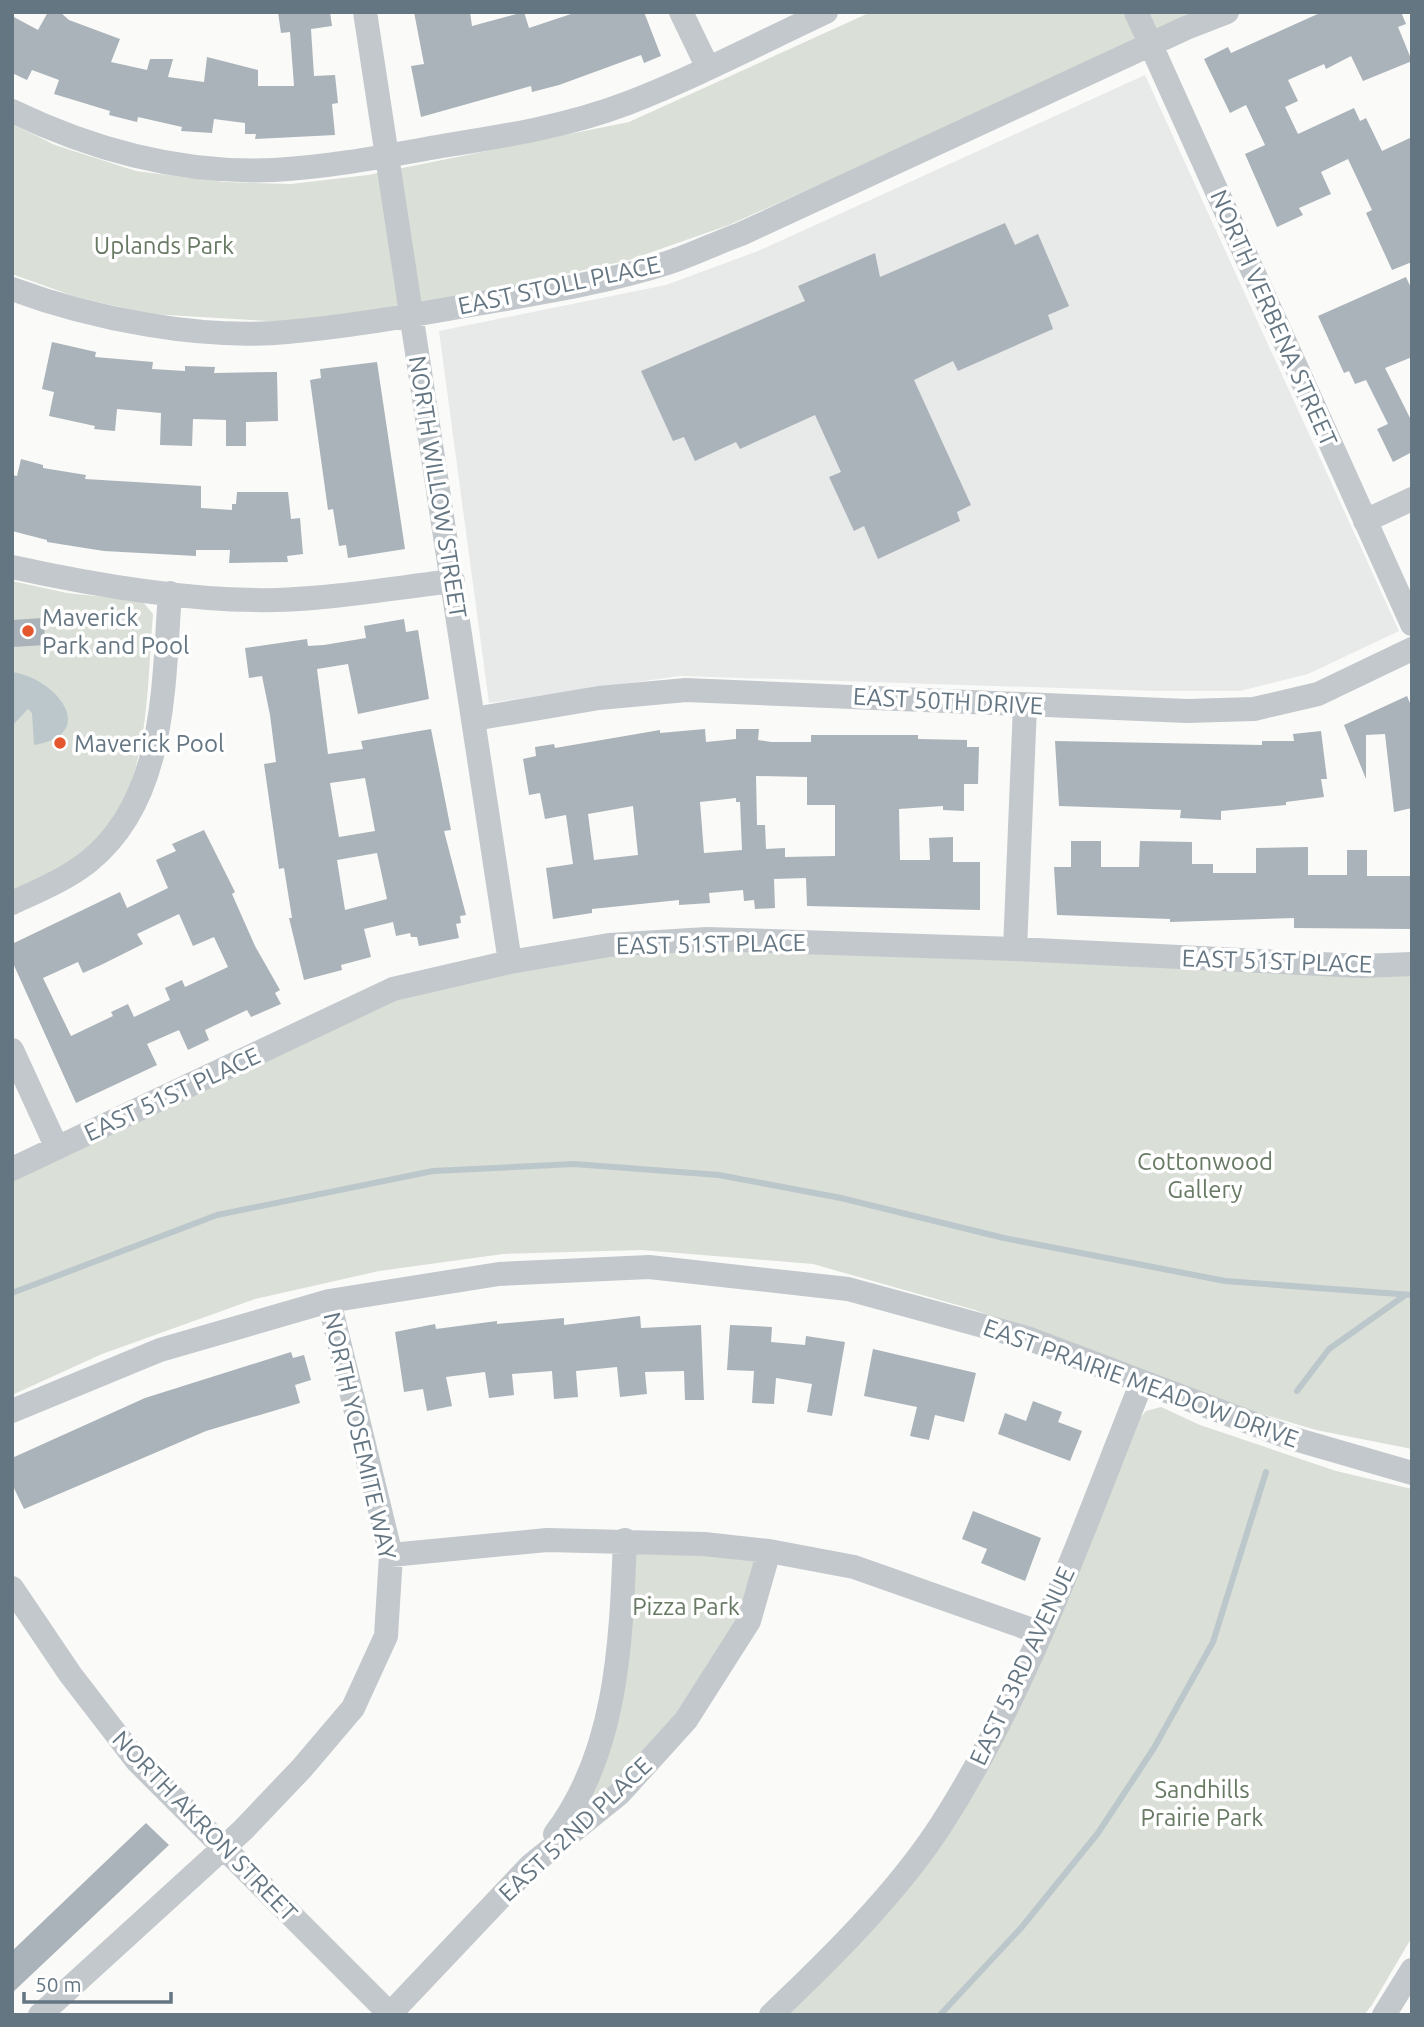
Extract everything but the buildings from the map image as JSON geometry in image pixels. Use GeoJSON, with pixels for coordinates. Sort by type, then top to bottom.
{"type":"FeatureCollection","features":[{"type":"Feature","properties":{"kind":"street","name":"NORTH WILLOW STREET"},"geometry":{"type":"LineString","coordinates":[[365,12],[510,962]]}},
{"type":"Feature","properties":{"kind":"street"},"geometry":{"type":"LineString","coordinates":[[681,12],[708,68]]}},
{"type":"Feature","properties":{"kind":"street"},"geometry":{"type":"LineString","coordinates":[[12,111],[94,145],[182,165],[270,170],[386,156],[567,123],[628,103],[826,12]]}},
{"type":"Feature","properties":{"kind":"street","name":"NORTH VERBENA STREET"},"geometry":{"type":"LineString","coordinates":[[1136,12],[1412,624]]}},
{"type":"Feature","properties":{"kind":"street","name":"EAST STOLL PLACE"},"geometry":{"type":"LineString","coordinates":[[12,289],[44,301],[116,318],[208,332],[285,333],[411,315],[578,286],[667,263],[741,234],[1151,44],[1227,12]]}},
{"type":"Feature","properties":{"kind":"street"},"geometry":{"type":"LineString","coordinates":[[1365,521],[1412,499]]}},
{"type":"Feature","properties":{"kind":"street"},"geometry":{"type":"LineString","coordinates":[[12,568],[78,582],[170,593],[275,600],[453,581]]}},
{"type":"Feature","properties":{"kind":"street"},"geometry":{"type":"LineString","coordinates":[[12,903],[65,878],[89,861],[109,842],[131,812],[146,779],[157,729],[170,593]]}},
{"type":"Feature","properties":{"kind":"street","name":"EAST 50TH DRIVE"},"geometry":{"type":"LineString","coordinates":[[474,719],[599,698],[686,690],[1026,706],[1187,711],[1254,709],[1318,694],[1412,649]]}},
{"type":"Feature","properties":{"kind":"street"},"geometry":{"type":"LineString","coordinates":[[1015,949],[1026,706]]}},
{"type":"Feature","properties":{"kind":"street","name":"EAST 51ST PLACE"},"geometry":{"type":"LineString","coordinates":[[12,1169],[393,989],[510,962],[609,945],[707,939],[1015,949],[1348,965],[1412,964]]}},
{"type":"Feature","properties":{"kind":"street"},"geometry":{"type":"LineString","coordinates":[[12,1050],[57,1148]]}},
{"type":"Feature","properties":{"kind":"street","name":"EAST PRAIRIE MEADOW DRIVE"},"geometry":{"type":"LineString","coordinates":[[12,1411],[160,1350],[329,1301],[499,1274],[649,1267],[848,1289],[1027,1338],[1291,1438],[1412,1473]]}},
{"type":"Feature","properties":{"kind":"street","name":"NORTH YOSEMITE WAY"},"geometry":{"type":"LineString","coordinates":[[40,2015],[222,1849],[302,1768],[353,1708],[386,1636],[391,1555],[329,1301]]}},
{"type":"Feature","properties":{"kind":"street","name":"EAST 53RD AVENUE"},"geometry":{"type":"LineString","coordinates":[[771,2015],[876,1907],[939,1827],[997,1731],[1041,1633],[1142,1382]]}},
{"type":"Feature","properties":{"kind":"street"},"geometry":{"type":"LineString","coordinates":[[391,1555],[547,1540],[625,1540],[769,1551],[854,1567],[1041,1633]]}},
{"type":"Feature","properties":{"kind":"street"},"geometry":{"type":"LineString","coordinates":[[531,1865],[576,1807],[602,1735],[620,1655],[625,1540]]}},
{"type":"Feature","properties":{"kind":"street","name":"EAST 52ND PLACE"},"geometry":{"type":"LineString","coordinates":[[391,2014],[531,1865],[620,1794],[686,1720],[730,1656],[749,1621],[769,1551]]}},
{"type":"Feature","properties":{"kind":"street","name":"NORTH AKRON STREET"},"geometry":{"type":"LineString","coordinates":[[12,1588],[70,1674],[137,1761],[222,1849],[391,2014]]}},
{"type":"Feature","properties":{"kind":"street"},"geometry":{"type":"LineString","coordinates":[[1384,2015],[1412,1970]]}},
{"type":"Feature","properties":{"kind":"shaded area"},"geometry":{"type":"Polygon","coordinates":[[[1145,75],[1399,631],[1308,674],[1240,691],[1157,691],[680,676],[489,703],[439,331],[666,285],[758,251],[1145,75]]]}},
{"type":"Feature","properties":{"kind":"shaded area","name":"Maverick Pool"},"geometry":{"type":"Polygon","coordinates":[[[12,672],[43,684],[65,707],[68,719],[65,730],[54,739],[34,745],[32,713],[28,709],[12,726],[12,672]]]}},
{"type":"Feature","properties":{"kind":"green space","name":"Uplands Park"},"geometry":{"type":"Polygon","coordinates":[[[871,12],[1198,12],[1105,57],[729,225],[629,260],[443,301],[284,322],[150,314],[76,297],[12,274],[12,124],[55,145],[136,171],[224,182],[291,184],[368,175],[629,122],[871,12]]]}},
{"type":"Feature","properties":{"kind":"green space"},"geometry":{"type":"Polygon","coordinates":[[[12,581],[67,593],[142,601],[153,614],[141,743],[134,774],[122,804],[106,831],[83,854],[58,870],[12,892],[12,581]]]}},
{"type":"Feature","properties":{"kind":"green space","name":"Cottonwood Gallery"},"geometry":{"type":"Polygon","coordinates":[[[686,948],[1412,975],[1412,1449],[1316,1430],[1215,1400],[975,1310],[813,1264],[641,1250],[503,1254],[379,1271],[255,1299],[102,1354],[12,1395],[12,1175],[400,993],[507,968],[686,948]]]}},
{"type":"Feature","properties":{"kind":"green space","name":"Sandhills Prairie Park"},"geometry":{"type":"Polygon","coordinates":[[[1161,1407],[1200,1425],[1336,1471],[1412,1489],[1412,1937],[1372,2005],[1364,2015],[783,2015],[944,1835],[1140,1418],[1146,1411],[1161,1407]]]}},
{"type":"Feature","properties":{"kind":"green space","name":"Pizza Park"},"geometry":{"type":"Polygon","coordinates":[[[625,1540],[769,1551],[749,1621],[619,1794],[576,1807],[602,1735],[625,1540]]]}},
{"type":"Feature","properties":{"kind":"waterway"},"geometry":{"type":"LineString","coordinates":[[12,1293],[217,1215],[433,1171],[574,1164],[719,1175],[841,1198],[1004,1238],[1225,1281],[1412,1295]]}},
{"type":"Feature","properties":{"kind":"waterway"},"geometry":{"type":"LineString","coordinates":[[1297,1391],[1329,1349],[1404,1296]]}},
{"type":"Feature","properties":{"kind":"waterway"},"geometry":{"type":"LineString","coordinates":[[940,2015],[1021,1928],[1098,1833],[1154,1748],[1213,1642],[1266,1472]]}},
{"type":"Feature","properties":{"kind":"place","name":"Maverick Park and Pool"},"geometry":{"type":"Point","coordinates":[28,631]}},
{"type":"Feature","properties":{"kind":"place","name":"Maverick Pool"},"geometry":{"type":"Point","coordinates":[60,743]}}]}
